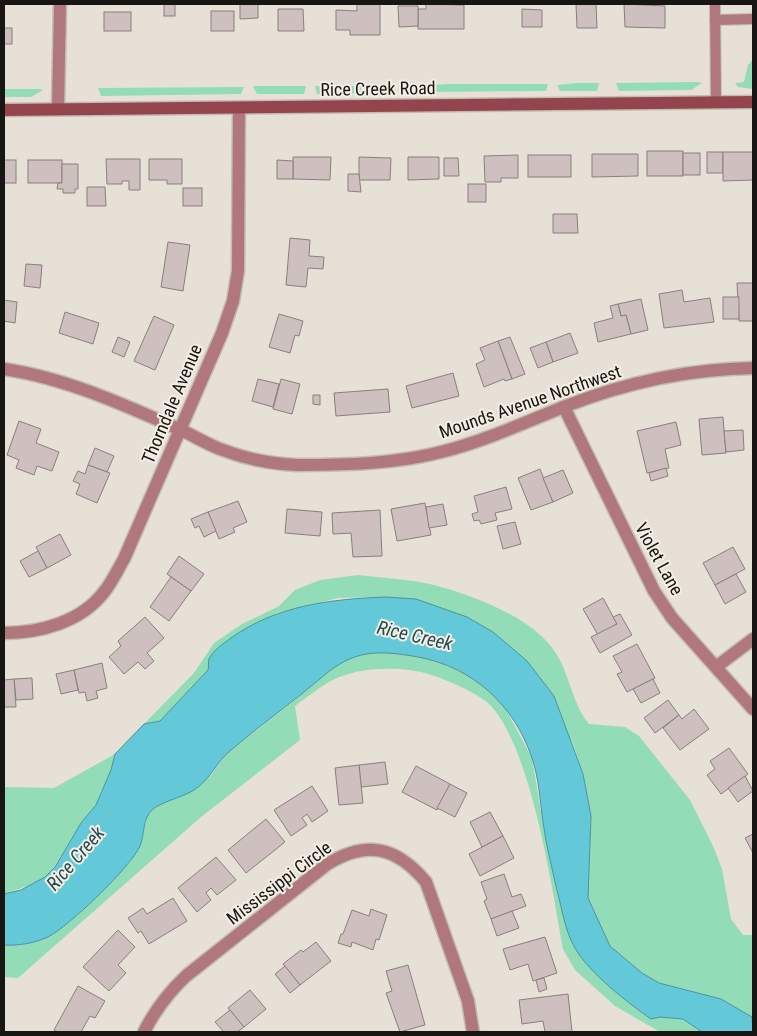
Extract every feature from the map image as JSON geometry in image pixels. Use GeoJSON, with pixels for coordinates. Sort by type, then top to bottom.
{"type":"FeatureCollection","features":[{"type":"Feature","properties":{"kind":"street"},"geometry":{"type":"LineString","coordinates":[[58,109],[60,4]]}},
{"type":"Feature","properties":{"kind":"street","name":"Rice Creek Road"},"geometry":{"type":"LineString","coordinates":[[4,110],[753,102]]}},
{"type":"Feature","properties":{"kind":"street","name":"Thorndale Avenue"},"geometry":{"type":"LineString","coordinates":[[4,633],[28,633],[66,621],[89,606],[104,592],[124,559],[222,333],[233,301],[239,240],[239,108]]}},
{"type":"Feature","properties":{"kind":"street","name":"Mounds Avenue Northwest"},"geometry":{"type":"LineString","coordinates":[[4,369],[86,391],[181,430],[220,449],[284,463],[328,465],[385,462],[444,452],[613,390],[661,377],[753,368]]}},
{"type":"Feature","properties":{"kind":"street","name":"Violet Lane"},"geometry":{"type":"LineString","coordinates":[[564,407],[654,592],[672,618],[753,709]]}},
{"type":"Feature","properties":{"kind":"street"},"geometry":{"type":"LineString","coordinates":[[716,667],[753,639]]}},
{"type":"Feature","properties":{"kind":"street","name":"Mississippi Circle"},"geometry":{"type":"LineString","coordinates":[[144,1032],[152,1014],[168,994],[303,883],[342,855],[374,849],[398,856],[414,867],[426,882],[468,1001],[473,1032]]}},
{"type":"Feature","properties":{"kind":"lane"},"geometry":{"type":"LineString","coordinates":[[715,4],[716,103]]}},
{"type":"Feature","properties":{"kind":"lane"},"geometry":{"type":"LineString","coordinates":[[715,20],[753,19]]}},
{"type":"Feature","properties":{"kind":"green space"},"geometry":{"type":"Polygon","coordinates":[[[753,59],[753,89],[738,87],[735,83],[744,82],[748,65],[753,59]]]}},
{"type":"Feature","properties":{"kind":"green space"},"geometry":{"type":"Polygon","coordinates":[[[599,83],[597,91],[560,91],[557,85],[599,83]]]}},
{"type":"Feature","properties":{"kind":"green space"},"geometry":{"type":"Polygon","coordinates":[[[616,83],[702,83],[691,90],[619,91],[616,83]]]}},
{"type":"Feature","properties":{"kind":"green space"},"geometry":{"type":"Polygon","coordinates":[[[449,84],[548,84],[546,91],[420,92],[417,86],[449,84]]]}},
{"type":"Feature","properties":{"kind":"green space"},"geometry":{"type":"Polygon","coordinates":[[[253,86],[306,86],[304,94],[257,94],[253,86]]]}},
{"type":"Feature","properties":{"kind":"green space"},"geometry":{"type":"Polygon","coordinates":[[[315,86],[362,86],[360,93],[317,94],[315,86]]]}},
{"type":"Feature","properties":{"kind":"green space"},"geometry":{"type":"Polygon","coordinates":[[[244,87],[241,94],[101,96],[98,88],[244,87]]]}},
{"type":"Feature","properties":{"kind":"green space"},"geometry":{"type":"Polygon","coordinates":[[[4,89],[43,90],[31,97],[4,97],[4,89]]]}},
{"type":"Feature","properties":{"kind":"green space"},"geometry":{"type":"Polygon","coordinates":[[[358,575],[434,585],[482,601],[515,617],[530,626],[553,649],[563,667],[578,706],[589,724],[625,727],[639,736],[690,800],[713,846],[722,869],[731,919],[743,935],[753,935],[753,1018],[721,999],[659,983],[642,973],[610,946],[588,898],[591,816],[583,774],[572,741],[416,599],[386,597],[338,598],[277,613],[209,665],[208,670],[160,721],[144,724],[194,673],[214,643],[242,624],[279,606],[295,590],[320,580],[358,575]]]}},
{"type":"Feature","properties":{"kind":"green space"},"geometry":{"type":"Polygon","coordinates":[[[376,651],[428,659],[445,664],[463,672],[485,686],[504,706],[532,758],[543,824],[565,925],[594,970],[629,1003],[660,1017],[683,1019],[702,1032],[660,1032],[615,1006],[575,970],[563,949],[546,855],[527,782],[516,749],[502,722],[487,702],[466,689],[432,675],[402,669],[376,669],[339,677],[295,706],[300,740],[201,817],[18,978],[4,977],[4,945],[22,945],[47,937],[72,919],[128,864],[140,845],[147,817],[152,810],[172,798],[193,790],[210,776],[228,752],[294,701],[332,667],[357,656],[376,651]]]}},
{"type":"Feature","properties":{"kind":"green space"},"geometry":{"type":"Polygon","coordinates":[[[115,754],[111,770],[96,805],[81,823],[54,867],[45,877],[33,884],[4,894],[4,787],[54,788],[115,754]]]}},
{"type":"Feature","properties":{"kind":"water","name":"Rice Creek"},"geometry":{"type":"Polygon","coordinates":[[[386,597],[416,599],[467,617],[493,632],[527,661],[554,696],[583,774],[591,816],[588,898],[610,946],[642,973],[659,983],[721,999],[752,1017],[753,1032],[702,1032],[683,1019],[660,1017],[651,1019],[620,996],[589,967],[575,948],[566,927],[547,848],[538,782],[532,758],[514,721],[503,705],[473,679],[438,662],[390,653],[367,654],[355,657],[333,668],[231,750],[200,786],[153,809],[145,821],[142,841],[134,856],[112,882],[70,921],[58,931],[43,939],[26,944],[4,945],[4,894],[21,890],[45,877],[55,867],[81,823],[96,805],[111,770],[115,754],[144,724],[160,721],[208,670],[209,659],[216,650],[249,627],[286,611],[325,602],[386,597]]]}},
{"type":"Feature","properties":{"kind":"building"},"geometry":{"type":"Polygon","coordinates":[[[164,4],[175,4],[175,16],[164,16],[164,4]]]}},
{"type":"Feature","properties":{"kind":"building"},"geometry":{"type":"Polygon","coordinates":[[[240,4],[258,4],[258,18],[240,19],[240,4]]]}},
{"type":"Feature","properties":{"kind":"building"},"geometry":{"type":"Polygon","coordinates":[[[357,4],[380,4],[380,35],[350,35],[350,30],[336,30],[336,10],[357,11],[357,4]]]}},
{"type":"Feature","properties":{"kind":"building"},"geometry":{"type":"Polygon","coordinates":[[[426,4],[464,5],[464,29],[418,29],[418,9],[426,9],[426,4]]]}},
{"type":"Feature","properties":{"kind":"building"},"geometry":{"type":"Polygon","coordinates":[[[576,4],[596,4],[597,28],[577,28],[576,4]]]}},
{"type":"Feature","properties":{"kind":"building"},"geometry":{"type":"Polygon","coordinates":[[[624,4],[665,6],[665,28],[625,27],[624,4]]]}},
{"type":"Feature","properties":{"kind":"building"},"geometry":{"type":"Polygon","coordinates":[[[398,6],[418,6],[418,26],[399,27],[398,6]]]}},
{"type":"Feature","properties":{"kind":"building"},"geometry":{"type":"Polygon","coordinates":[[[278,9],[303,9],[304,31],[278,31],[278,9]]]}},
{"type":"Feature","properties":{"kind":"building"},"geometry":{"type":"Polygon","coordinates":[[[522,9],[542,10],[542,27],[522,27],[522,9]]]}},
{"type":"Feature","properties":{"kind":"building"},"geometry":{"type":"Polygon","coordinates":[[[211,11],[234,11],[234,31],[211,31],[211,11]]]}},
{"type":"Feature","properties":{"kind":"building"},"geometry":{"type":"Polygon","coordinates":[[[104,12],[131,12],[131,31],[104,31],[104,12]]]}},
{"type":"Feature","properties":{"kind":"building"},"geometry":{"type":"Polygon","coordinates":[[[4,28],[12,28],[12,44],[4,44],[4,28]]]}},
{"type":"Feature","properties":{"kind":"building"},"geometry":{"type":"Polygon","coordinates":[[[647,151],[683,151],[683,176],[647,176],[647,151]]]}},
{"type":"Feature","properties":{"kind":"building"},"geometry":{"type":"Polygon","coordinates":[[[707,152],[723,152],[723,173],[707,173],[707,152]]]}},
{"type":"Feature","properties":{"kind":"building"},"geometry":{"type":"Polygon","coordinates":[[[723,152],[753,152],[753,180],[723,181],[723,152]]]}},
{"type":"Feature","properties":{"kind":"building"},"geometry":{"type":"Polygon","coordinates":[[[683,153],[700,153],[700,175],[683,175],[683,153]]]}},
{"type":"Feature","properties":{"kind":"building"},"geometry":{"type":"Polygon","coordinates":[[[592,154],[638,154],[638,176],[592,177],[592,154]]]}},
{"type":"Feature","properties":{"kind":"building"},"geometry":{"type":"Polygon","coordinates":[[[518,155],[518,178],[501,178],[501,182],[485,182],[484,156],[518,155]]]}},
{"type":"Feature","properties":{"kind":"building"},"geometry":{"type":"Polygon","coordinates":[[[528,155],[571,155],[571,177],[528,177],[528,155]]]}},
{"type":"Feature","properties":{"kind":"building"},"geometry":{"type":"Polygon","coordinates":[[[293,157],[331,157],[330,180],[293,179],[293,157]]]}},
{"type":"Feature","properties":{"kind":"building"},"geometry":{"type":"Polygon","coordinates":[[[359,157],[391,158],[390,180],[359,180],[359,157]]]}},
{"type":"Feature","properties":{"kind":"building"},"geometry":{"type":"Polygon","coordinates":[[[408,157],[439,157],[439,179],[408,180],[408,157]]]}},
{"type":"Feature","properties":{"kind":"building"},"geometry":{"type":"Polygon","coordinates":[[[444,158],[458,158],[459,176],[444,176],[444,158]]]}},
{"type":"Feature","properties":{"kind":"building"},"geometry":{"type":"Polygon","coordinates":[[[106,159],[140,159],[140,190],[129,190],[129,181],[122,181],[122,184],[107,184],[106,159]]]}},
{"type":"Feature","properties":{"kind":"building"},"geometry":{"type":"Polygon","coordinates":[[[149,159],[182,159],[182,184],[167,184],[167,180],[149,180],[149,159]]]}},
{"type":"Feature","properties":{"kind":"building"},"geometry":{"type":"Polygon","coordinates":[[[4,160],[16,160],[16,183],[4,183],[4,160]]]}},
{"type":"Feature","properties":{"kind":"building"},"geometry":{"type":"Polygon","coordinates":[[[28,160],[62,160],[62,183],[28,183],[28,160]]]}},
{"type":"Feature","properties":{"kind":"building"},"geometry":{"type":"Polygon","coordinates":[[[277,160],[293,161],[293,179],[277,179],[277,160]]]}},
{"type":"Feature","properties":{"kind":"building"},"geometry":{"type":"Polygon","coordinates":[[[62,164],[78,164],[78,189],[75,189],[75,193],[63,193],[63,189],[57,189],[58,183],[62,183],[62,164]]]}},
{"type":"Feature","properties":{"kind":"building"},"geometry":{"type":"Polygon","coordinates":[[[348,174],[359,174],[361,192],[348,191],[348,174]]]}},
{"type":"Feature","properties":{"kind":"building"},"geometry":{"type":"Polygon","coordinates":[[[468,184],[486,184],[486,202],[468,202],[468,184]]]}},
{"type":"Feature","properties":{"kind":"building"},"geometry":{"type":"Polygon","coordinates":[[[87,187],[105,187],[106,206],[87,206],[87,187]]]}},
{"type":"Feature","properties":{"kind":"building"},"geometry":{"type":"Polygon","coordinates":[[[183,188],[202,188],[202,206],[183,206],[183,188]]]}},
{"type":"Feature","properties":{"kind":"building"},"geometry":{"type":"Polygon","coordinates":[[[553,214],[577,214],[578,233],[553,233],[553,214]]]}},
{"type":"Feature","properties":{"kind":"building"},"geometry":{"type":"Polygon","coordinates":[[[290,238],[310,240],[309,256],[324,257],[323,269],[308,268],[306,287],[286,285],[290,238]]]}},
{"type":"Feature","properties":{"kind":"building"},"geometry":{"type":"Polygon","coordinates":[[[168,242],[190,245],[183,291],[161,287],[168,242]]]}},
{"type":"Feature","properties":{"kind":"building"},"geometry":{"type":"Polygon","coordinates":[[[26,264],[42,265],[40,288],[24,286],[26,264]]]}},
{"type":"Feature","properties":{"kind":"building"},"geometry":{"type":"Polygon","coordinates":[[[737,283],[753,283],[753,321],[739,321],[737,283]]]}},
{"type":"Feature","properties":{"kind":"building"},"geometry":{"type":"Polygon","coordinates":[[[682,290],[684,302],[710,298],[714,322],[664,328],[659,294],[682,290]]]}},
{"type":"Feature","properties":{"kind":"building"},"geometry":{"type":"Polygon","coordinates":[[[723,297],[739,297],[739,319],[723,319],[723,297]]]}},
{"type":"Feature","properties":{"kind":"building"},"geometry":{"type":"Polygon","coordinates":[[[641,299],[648,330],[631,334],[626,315],[621,316],[618,304],[641,299]]]}},
{"type":"Feature","properties":{"kind":"building"},"geometry":{"type":"Polygon","coordinates":[[[4,300],[17,302],[15,323],[4,321],[4,300]]]}},
{"type":"Feature","properties":{"kind":"building"},"geometry":{"type":"Polygon","coordinates":[[[618,304],[621,316],[626,315],[631,334],[598,342],[594,323],[613,318],[610,306],[618,304]]]}},
{"type":"Feature","properties":{"kind":"building"},"geometry":{"type":"Polygon","coordinates":[[[65,312],[99,323],[93,344],[59,333],[65,312]]]}},
{"type":"Feature","properties":{"kind":"building"},"geometry":{"type":"Polygon","coordinates":[[[279,314],[303,321],[299,336],[295,335],[290,353],[269,347],[279,314]]]}},
{"type":"Feature","properties":{"kind":"building"},"geometry":{"type":"Polygon","coordinates":[[[154,316],[174,325],[155,370],[134,361],[154,316]]]}},
{"type":"Feature","properties":{"kind":"building"},"geometry":{"type":"Polygon","coordinates":[[[570,333],[578,353],[553,362],[546,342],[570,333]]]}},
{"type":"Feature","properties":{"kind":"building"},"geometry":{"type":"Polygon","coordinates":[[[118,337],[130,342],[124,357],[112,352],[118,337]]]}},
{"type":"Feature","properties":{"kind":"building"},"geometry":{"type":"Polygon","coordinates":[[[510,337],[525,374],[512,379],[498,341],[510,337]]]}},
{"type":"Feature","properties":{"kind":"building"},"geometry":{"type":"Polygon","coordinates":[[[498,341],[512,379],[505,381],[504,379],[484,387],[476,364],[485,360],[480,348],[498,341]]]}},
{"type":"Feature","properties":{"kind":"building"},"geometry":{"type":"Polygon","coordinates":[[[546,342],[553,362],[538,368],[530,348],[546,342]]]}},
{"type":"Feature","properties":{"kind":"building"},"geometry":{"type":"Polygon","coordinates":[[[453,373],[459,396],[412,408],[406,386],[453,373]]]}},
{"type":"Feature","properties":{"kind":"building"},"geometry":{"type":"Polygon","coordinates":[[[258,379],[279,384],[273,407],[252,401],[258,379]]]}},
{"type":"Feature","properties":{"kind":"building"},"geometry":{"type":"Polygon","coordinates":[[[281,379],[300,384],[292,414],[273,409],[281,379]]]}},
{"type":"Feature","properties":{"kind":"building"},"geometry":{"type":"Polygon","coordinates":[[[388,389],[390,412],[336,416],[334,393],[388,389]]]}},
{"type":"Feature","properties":{"kind":"building"},"geometry":{"type":"Polygon","coordinates":[[[313,395],[320,395],[320,405],[313,404],[313,395]]]}},
{"type":"Feature","properties":{"kind":"building"},"geometry":{"type":"Polygon","coordinates":[[[723,417],[726,453],[702,455],[699,419],[723,417]]]}},
{"type":"Feature","properties":{"kind":"building"},"geometry":{"type":"Polygon","coordinates":[[[19,421],[41,429],[36,443],[59,452],[52,471],[37,466],[34,475],[16,468],[19,460],[7,455],[19,421]]]}},
{"type":"Feature","properties":{"kind":"building"},"geometry":{"type":"Polygon","coordinates":[[[676,422],[681,445],[665,449],[669,468],[647,473],[637,431],[676,422]]]}},
{"type":"Feature","properties":{"kind":"building"},"geometry":{"type":"Polygon","coordinates":[[[743,430],[744,450],[726,452],[724,431],[743,430]]]}},
{"type":"Feature","properties":{"kind":"building"},"geometry":{"type":"Polygon","coordinates":[[[95,448],[114,456],[107,472],[88,465],[95,448]]]}},
{"type":"Feature","properties":{"kind":"building"},"geometry":{"type":"Polygon","coordinates":[[[88,465],[110,473],[97,503],[76,494],[80,484],[73,481],[78,471],[85,474],[88,465]]]}},
{"type":"Feature","properties":{"kind":"building"},"geometry":{"type":"Polygon","coordinates":[[[666,468],[668,476],[651,481],[649,473],[666,468]]]}},
{"type":"Feature","properties":{"kind":"building"},"geometry":{"type":"Polygon","coordinates":[[[540,469],[553,502],[531,510],[518,478],[540,469]]]}},
{"type":"Feature","properties":{"kind":"building"},"geometry":{"type":"Polygon","coordinates":[[[563,470],[573,493],[553,502],[543,478],[563,470]]]}},
{"type":"Feature","properties":{"kind":"building"},"geometry":{"type":"Polygon","coordinates":[[[506,487],[512,509],[495,513],[497,520],[481,524],[479,520],[474,521],[472,514],[478,512],[474,496],[506,487]]]}},
{"type":"Feature","properties":{"kind":"building"},"geometry":{"type":"Polygon","coordinates":[[[238,501],[247,522],[233,528],[235,532],[219,539],[208,512],[238,501]]]}},
{"type":"Feature","properties":{"kind":"building"},"geometry":{"type":"Polygon","coordinates":[[[425,503],[431,535],[397,541],[391,509],[425,503]]]}},
{"type":"Feature","properties":{"kind":"building"},"geometry":{"type":"Polygon","coordinates":[[[443,504],[447,525],[429,528],[426,507],[443,504]]]}},
{"type":"Feature","properties":{"kind":"building"},"geometry":{"type":"Polygon","coordinates":[[[287,509],[322,512],[320,536],[285,533],[287,509]]]}},
{"type":"Feature","properties":{"kind":"building"},"geometry":{"type":"Polygon","coordinates":[[[380,510],[382,556],[353,557],[351,533],[333,534],[332,513],[380,510]]]}},
{"type":"Feature","properties":{"kind":"building"},"geometry":{"type":"Polygon","coordinates":[[[208,512],[216,531],[204,537],[199,526],[195,528],[191,519],[208,512]]]}},
{"type":"Feature","properties":{"kind":"building"},"geometry":{"type":"Polygon","coordinates":[[[515,522],[521,544],[503,549],[497,526],[515,522]]]}},
{"type":"Feature","properties":{"kind":"building"},"geometry":{"type":"Polygon","coordinates":[[[60,534],[71,555],[47,568],[36,547],[60,534]]]}},
{"type":"Feature","properties":{"kind":"building"},"geometry":{"type":"Polygon","coordinates":[[[733,547],[745,569],[715,585],[703,563],[733,547]]]}},
{"type":"Feature","properties":{"kind":"building"},"geometry":{"type":"Polygon","coordinates":[[[38,551],[47,568],[29,577],[20,561],[38,551]]]}},
{"type":"Feature","properties":{"kind":"building"},"geometry":{"type":"Polygon","coordinates":[[[179,556],[204,574],[191,591],[167,574],[179,556]]]}},
{"type":"Feature","properties":{"kind":"building"},"geometry":{"type":"Polygon","coordinates":[[[736,574],[746,592],[725,604],[715,585],[736,574]]]}},
{"type":"Feature","properties":{"kind":"building"},"geometry":{"type":"Polygon","coordinates":[[[171,577],[191,591],[169,621],[150,607],[171,577]]]}},
{"type":"Feature","properties":{"kind":"building"},"geometry":{"type":"Polygon","coordinates":[[[603,598],[617,624],[598,635],[583,609],[603,598]]]}},
{"type":"Feature","properties":{"kind":"building"},"geometry":{"type":"Polygon","coordinates":[[[620,614],[632,635],[600,653],[591,637],[617,624],[613,617],[620,614]]]}},
{"type":"Feature","properties":{"kind":"building"},"geometry":{"type":"Polygon","coordinates":[[[145,617],[164,638],[147,653],[154,661],[145,669],[138,662],[124,674],[109,657],[121,646],[118,641],[145,617]]]}},
{"type":"Feature","properties":{"kind":"building"},"geometry":{"type":"Polygon","coordinates":[[[637,644],[655,678],[627,692],[617,674],[622,672],[613,656],[637,644]]]}},
{"type":"Feature","properties":{"kind":"building"},"geometry":{"type":"Polygon","coordinates":[[[102,663],[107,688],[96,691],[98,698],[87,701],[85,692],[79,693],[74,670],[102,663]]]}},
{"type":"Feature","properties":{"kind":"building"},"geometry":{"type":"Polygon","coordinates":[[[74,670],[78,690],[61,694],[56,674],[74,670]]]}},
{"type":"Feature","properties":{"kind":"building"},"geometry":{"type":"Polygon","coordinates":[[[32,678],[33,699],[16,700],[14,679],[32,678]]]}},
{"type":"Feature","properties":{"kind":"building"},"geometry":{"type":"Polygon","coordinates":[[[14,679],[16,707],[4,707],[4,680],[14,679]]]}},
{"type":"Feature","properties":{"kind":"building"},"geometry":{"type":"Polygon","coordinates":[[[653,679],[660,693],[641,703],[633,689],[653,679]]]}},
{"type":"Feature","properties":{"kind":"building"},"geometry":{"type":"Polygon","coordinates":[[[668,700],[679,715],[655,733],[644,718],[668,700]]]}},
{"type":"Feature","properties":{"kind":"building"},"geometry":{"type":"Polygon","coordinates":[[[694,709],[709,729],[680,750],[663,728],[679,715],[682,719],[694,709]]]}},
{"type":"Feature","properties":{"kind":"building"},"geometry":{"type":"Polygon","coordinates":[[[729,748],[748,774],[721,794],[707,775],[715,769],[710,761],[729,748]]]}},
{"type":"Feature","properties":{"kind":"building"},"geometry":{"type":"Polygon","coordinates":[[[385,762],[388,784],[361,787],[359,765],[385,762]]]}},
{"type":"Feature","properties":{"kind":"building"},"geometry":{"type":"Polygon","coordinates":[[[359,765],[363,803],[339,805],[335,768],[359,765]]]}},
{"type":"Feature","properties":{"kind":"building"},"geometry":{"type":"Polygon","coordinates":[[[416,766],[450,784],[437,810],[402,792],[416,766]]]}},
{"type":"Feature","properties":{"kind":"building"},"geometry":{"type":"Polygon","coordinates":[[[745,776],[753,791],[738,802],[728,788],[745,776]]]}},
{"type":"Feature","properties":{"kind":"building"},"geometry":{"type":"Polygon","coordinates":[[[450,784],[467,793],[455,817],[437,808],[450,784]]]}},
{"type":"Feature","properties":{"kind":"building"},"geometry":{"type":"Polygon","coordinates":[[[312,786],[328,811],[312,822],[307,814],[302,818],[307,825],[291,836],[274,810],[312,786]]]}},
{"type":"Feature","properties":{"kind":"building"},"geometry":{"type":"Polygon","coordinates":[[[490,812],[503,836],[482,847],[470,822],[490,812]]]}},
{"type":"Feature","properties":{"kind":"building"},"geometry":{"type":"Polygon","coordinates":[[[266,819],[285,842],[246,873],[228,850],[266,819]]]}},
{"type":"Feature","properties":{"kind":"building"},"geometry":{"type":"Polygon","coordinates":[[[753,834],[753,853],[745,838],[753,834]]]}},
{"type":"Feature","properties":{"kind":"building"},"geometry":{"type":"Polygon","coordinates":[[[503,836],[514,858],[480,876],[469,854],[503,836]]]}},
{"type":"Feature","properties":{"kind":"building"},"geometry":{"type":"Polygon","coordinates":[[[216,857],[236,880],[217,895],[211,888],[206,893],[211,900],[197,912],[178,888],[216,857]]]}},
{"type":"Feature","properties":{"kind":"building"},"geometry":{"type":"Polygon","coordinates":[[[504,874],[512,897],[521,894],[526,906],[491,919],[484,901],[487,899],[481,882],[504,874]]]}},
{"type":"Feature","properties":{"kind":"building"},"geometry":{"type":"Polygon","coordinates":[[[173,898],[187,921],[149,944],[141,931],[138,933],[128,918],[143,908],[147,914],[173,898]]]}},
{"type":"Feature","properties":{"kind":"building"},"geometry":{"type":"Polygon","coordinates":[[[371,909],[387,915],[379,940],[376,939],[373,950],[352,942],[351,947],[338,943],[352,910],[369,916],[371,909]]]}},
{"type":"Feature","properties":{"kind":"building"},"geometry":{"type":"Polygon","coordinates":[[[512,911],[519,928],[497,936],[491,919],[512,911]]]}},
{"type":"Feature","properties":{"kind":"building"},"geometry":{"type":"Polygon","coordinates":[[[118,930],[135,947],[118,965],[126,973],[109,991],[83,967],[118,930]]]}},
{"type":"Feature","properties":{"kind":"building"},"geometry":{"type":"Polygon","coordinates":[[[545,937],[557,973],[533,981],[528,964],[510,970],[503,949],[545,937]]]}},
{"type":"Feature","properties":{"kind":"building"},"geometry":{"type":"Polygon","coordinates":[[[316,942],[331,961],[300,985],[283,964],[301,950],[303,952],[316,942]]]}},
{"type":"Feature","properties":{"kind":"building"},"geometry":{"type":"Polygon","coordinates":[[[408,965],[425,1025],[400,1032],[386,993],[392,991],[386,971],[408,965]]]}},
{"type":"Feature","properties":{"kind":"building"},"geometry":{"type":"Polygon","coordinates":[[[285,966],[300,985],[290,993],[275,974],[285,966]]]}},
{"type":"Feature","properties":{"kind":"building"},"geometry":{"type":"Polygon","coordinates":[[[544,978],[547,989],[539,992],[536,980],[544,978]]]}},
{"type":"Feature","properties":{"kind":"building"},"geometry":{"type":"Polygon","coordinates":[[[78,986],[105,1001],[95,1018],[90,1016],[81,1032],[58,1032],[54,1030],[78,986]]]}},
{"type":"Feature","properties":{"kind":"building"},"geometry":{"type":"Polygon","coordinates":[[[250,990],[266,1009],[244,1027],[228,1008],[250,990]]]}},
{"type":"Feature","properties":{"kind":"building"},"geometry":{"type":"Polygon","coordinates":[[[568,994],[572,1032],[545,1032],[543,1021],[522,1024],[519,1000],[568,994]]]}},
{"type":"Feature","properties":{"kind":"building"},"geometry":{"type":"Polygon","coordinates":[[[230,1010],[244,1027],[237,1032],[224,1032],[215,1022],[230,1010]]]}}]}
